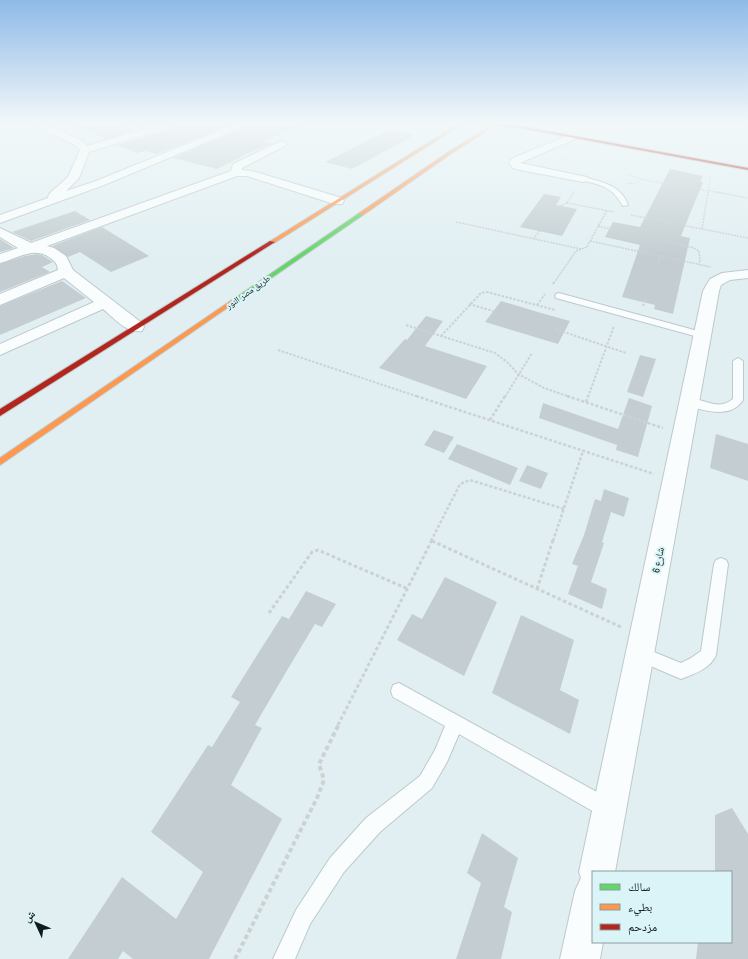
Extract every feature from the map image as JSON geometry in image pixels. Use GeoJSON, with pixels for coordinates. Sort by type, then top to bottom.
{"type":"FeatureCollection","features":[{"type":"Feature","properties":{"kind":"street"},"geometry":{"type":"LineString","coordinates":[[49,201],[73,178],[77,168]]}},
{"type":"Feature","properties":{"kind":"street"},"geometry":{"type":"LineString","coordinates":[[0,219],[100,183],[137,168]]}},
{"type":"Feature","properties":{"kind":"street"},"geometry":{"type":"LineString","coordinates":[[236,173],[237,168]]}},
{"type":"Feature","properties":{"kind":"street"},"geometry":{"type":"LineString","coordinates":[[0,413],[390,168]]}},
{"type":"Feature","properties":{"kind":"street","name":"طريق مصر النور"},"geometry":{"type":"LineString","coordinates":[[0,462],[428,168]]}},
{"type":"Feature","properties":{"kind":"street"},"geometry":{"type":"LineString","coordinates":[[523,168],[583,179]]}},
{"type":"Feature","properties":{"kind":"street"},"geometry":{"type":"LineString","coordinates":[[0,259],[236,173],[248,173],[338,201]]}},
{"type":"Feature","properties":{"kind":"street"},"geometry":{"type":"LineString","coordinates":[[73,178],[83,183],[100,183]]}},
{"type":"Feature","properties":{"kind":"street"},"geometry":{"type":"LineString","coordinates":[[0,232],[25,246],[49,251],[61,259],[66,272],[136,327]]}},
{"type":"Feature","properties":{"kind":"street"},"geometry":{"type":"LineString","coordinates":[[0,300],[66,272]]}},
{"type":"Feature","properties":{"kind":"street","name":"شارع 6"},"geometry":{"type":"LineString","coordinates":[[597,871],[711,292],[715,282],[737,275]]}},
{"type":"Feature","properties":{"kind":"street"},"geometry":{"type":"LineString","coordinates":[[0,350],[104,303]]}},
{"type":"Feature","properties":{"kind":"street"},"geometry":{"type":"LineString","coordinates":[[580,959],[592,896]]}},
{"type":"Feature","properties":{"kind":"lane"},"geometry":{"type":"LineString","coordinates":[[583,179],[601,183],[615,190],[623,197],[625,205]]}},
{"type":"Feature","properties":{"kind":"lane"},"geometry":{"type":"LineString","coordinates":[[559,296],[702,335]]}},
{"type":"Feature","properties":{"kind":"lane"},"geometry":{"type":"LineString","coordinates":[[689,402],[719,409],[732,406],[738,400],[738,361]]}},
{"type":"Feature","properties":{"kind":"lane"},"geometry":{"type":"LineString","coordinates":[[641,645],[681,671],[696,664],[708,655],[720,564]]}},
{"type":"Feature","properties":{"kind":"lane"},"geometry":{"type":"LineString","coordinates":[[399,691],[609,810]]}},
{"type":"Feature","properties":{"kind":"lane"},"geometry":{"type":"LineString","coordinates":[[284,959],[303,917],[336,865],[373,825],[426,782],[441,756],[455,723]]}},
{"type":"Feature","properties":{"kind":"path"},"geometry":{"type":"LineString","coordinates":[[702,229],[712,168]]}},
{"type":"Feature","properties":{"kind":"path"},"geometry":{"type":"LineString","coordinates":[[629,175],[649,181],[748,198]]}},
{"type":"Feature","properties":{"kind":"path"},"geometry":{"type":"LineString","coordinates":[[678,190],[680,186]]}},
{"type":"Feature","properties":{"kind":"path"},"geometry":{"type":"LineString","coordinates":[[558,207],[567,203],[614,212]]}},
{"type":"Feature","properties":{"kind":"path"},"geometry":{"type":"LineString","coordinates":[[551,287],[576,251],[587,247],[607,210]]}},
{"type":"Feature","properties":{"kind":"path"},"geometry":{"type":"LineString","coordinates":[[629,215],[748,238]]}},
{"type":"Feature","properties":{"kind":"path"},"geometry":{"type":"LineString","coordinates":[[667,222],[668,216]]}},
{"type":"Feature","properties":{"kind":"path"},"geometry":{"type":"LineString","coordinates":[[456,222],[581,249]]}},
{"type":"Feature","properties":{"kind":"path"},"geometry":{"type":"LineString","coordinates":[[598,226],[616,230]]}},
{"type":"Feature","properties":{"kind":"path"},"geometry":{"type":"LineString","coordinates":[[533,239],[542,228]]}},
{"type":"Feature","properties":{"kind":"path"},"geometry":{"type":"LineString","coordinates":[[590,241],[697,263],[737,275]]}},
{"type":"Feature","properties":{"kind":"path"},"geometry":{"type":"LineString","coordinates":[[665,241],[694,248],[699,251],[700,261],[697,263]]}},
{"type":"Feature","properties":{"kind":"path"},"geometry":{"type":"LineString","coordinates":[[657,265],[661,255]]}},
{"type":"Feature","properties":{"kind":"path"},"geometry":{"type":"LineString","coordinates":[[441,336],[469,304],[481,293],[487,292],[560,312]]}},
{"type":"Feature","properties":{"kind":"path"},"geometry":{"type":"LineString","coordinates":[[537,306],[546,293]]}},
{"type":"Feature","properties":{"kind":"path"},"geometry":{"type":"LineString","coordinates":[[469,304],[493,311]]}},
{"type":"Feature","properties":{"kind":"path"},"geometry":{"type":"LineString","coordinates":[[406,325],[495,353],[507,362],[518,374],[544,388],[683,434]]}},
{"type":"Feature","properties":{"kind":"path"},"geometry":{"type":"LineString","coordinates":[[586,402],[614,326]]}},
{"type":"Feature","properties":{"kind":"path"},"geometry":{"type":"LineString","coordinates":[[555,329],[626,353]]}},
{"type":"Feature","properties":{"kind":"path"},"geometry":{"type":"LineString","coordinates":[[278,350],[673,481]]}},
{"type":"Feature","properties":{"kind":"path"},"geometry":{"type":"LineString","coordinates":[[490,420],[532,353]]}},
{"type":"Feature","properties":{"kind":"path"},"geometry":{"type":"LineString","coordinates":[[537,589],[583,451]]}},
{"type":"Feature","properties":{"kind":"path"},"geometry":{"type":"LineString","coordinates":[[235,959],[317,798],[324,780],[319,764],[460,484],[470,480],[480,482],[564,509]]}},
{"type":"Feature","properties":{"kind":"path"},"geometry":{"type":"LineString","coordinates":[[432,541],[537,589],[641,645]]}},
{"type":"Feature","properties":{"kind":"path"},"geometry":{"type":"LineString","coordinates":[[269,613],[312,552],[318,550],[408,589]]}},
{"type":"Feature","properties":{"kind":"building"},"geometry":{"type":"Polygon","coordinates":[[[670,169],[703,176],[700,182],[703,182],[681,236],[690,238],[673,314],[654,309],[655,305],[622,297],[640,245],[605,237],[613,222],[640,227],[670,169]]]}},
{"type":"Feature","properties":{"kind":"building"},"geometry":{"type":"Polygon","coordinates":[[[544,194],[561,197],[556,205],[577,209],[562,236],[520,227],[544,194]]]}},
{"type":"Feature","properties":{"kind":"building"},"geometry":{"type":"Polygon","coordinates":[[[75,211],[90,220],[31,241],[12,232],[75,211]]]}},
{"type":"Feature","properties":{"kind":"building"},"geometry":{"type":"Polygon","coordinates":[[[102,227],[149,256],[111,272],[80,252],[68,257],[52,246],[102,227]]]}},
{"type":"Feature","properties":{"kind":"building"},"geometry":{"type":"Polygon","coordinates":[[[0,239],[14,248],[0,252],[0,239]]]}},
{"type":"Feature","properties":{"kind":"building"},"geometry":{"type":"Polygon","coordinates":[[[37,254],[42,255],[53,262],[42,267],[50,272],[0,292],[0,264],[25,256],[37,254]]]}},
{"type":"Feature","properties":{"kind":"building"},"geometry":{"type":"Polygon","coordinates":[[[62,281],[86,298],[0,335],[0,306],[62,281]]]}},
{"type":"Feature","properties":{"kind":"building"},"geometry":{"type":"Polygon","coordinates":[[[501,301],[570,321],[558,344],[485,322],[501,301]]]}},
{"type":"Feature","properties":{"kind":"building"},"geometry":{"type":"Polygon","coordinates":[[[426,316],[443,321],[425,346],[487,366],[466,399],[379,368],[405,339],[407,340],[426,316]]]}},
{"type":"Feature","properties":{"kind":"building"},"geometry":{"type":"Polygon","coordinates":[[[640,355],[656,359],[643,397],[627,392],[640,355]]]}},
{"type":"Feature","properties":{"kind":"building"},"geometry":{"type":"Polygon","coordinates":[[[629,398],[652,406],[638,457],[616,450],[617,445],[539,418],[543,403],[618,429],[629,398]]]}},
{"type":"Feature","properties":{"kind":"building"},"geometry":{"type":"Polygon","coordinates":[[[434,430],[454,437],[444,453],[424,445],[434,430]]]}},
{"type":"Feature","properties":{"kind":"building"},"geometry":{"type":"Polygon","coordinates":[[[716,434],[748,444],[748,481],[710,468],[716,434]]]}},
{"type":"Feature","properties":{"kind":"building"},"geometry":{"type":"Polygon","coordinates":[[[457,444],[518,468],[510,485],[448,459],[457,444]]]}},
{"type":"Feature","properties":{"kind":"building"},"geometry":{"type":"Polygon","coordinates":[[[527,465],[548,473],[541,489],[519,481],[527,465]]]}},
{"type":"Feature","properties":{"kind":"building"},"geometry":{"type":"Polygon","coordinates":[[[604,489],[629,498],[624,517],[611,512],[602,542],[604,543],[591,582],[607,589],[602,609],[568,594],[578,566],[572,564],[584,535],[595,499],[601,501],[604,489]]]}},
{"type":"Feature","properties":{"kind":"building"},"geometry":{"type":"Polygon","coordinates":[[[445,577],[497,602],[464,676],[397,640],[412,614],[422,619],[445,577]]]}},
{"type":"Feature","properties":{"kind":"building"},"geometry":{"type":"Polygon","coordinates":[[[306,591],[336,604],[322,627],[315,624],[255,725],[262,728],[231,785],[282,819],[209,959],[133,959],[123,951],[118,959],[68,959],[122,877],[176,919],[203,872],[151,832],[208,745],[212,747],[240,702],[231,697],[282,616],[289,619],[306,591]]]}},
{"type":"Feature","properties":{"kind":"building"},"geometry":{"type":"Polygon","coordinates":[[[521,615],[574,640],[560,690],[579,700],[570,734],[492,693],[521,615]]]}},
{"type":"Feature","properties":{"kind":"building"},"geometry":{"type":"Polygon","coordinates":[[[732,808],[748,834],[748,959],[696,959],[698,943],[732,943],[732,871],[715,871],[715,815],[732,808]]]}},
{"type":"Feature","properties":{"kind":"building"},"geometry":{"type":"Polygon","coordinates":[[[482,833],[518,858],[504,907],[512,912],[501,959],[456,959],[481,883],[467,873],[482,833]]]}},
{"type":"Feature","properties":{"kind":"traffic: fast"},"geometry":{"type":"LineString","coordinates":[[234,301],[361,214]]}},
{"type":"Feature","properties":{"kind":"traffic: slow"},"geometry":{"type":"LineString","coordinates":[[272,242],[391,168]]}},
{"type":"Feature","properties":{"kind":"traffic: slow"},"geometry":{"type":"LineString","coordinates":[[361,214],[428,168]]}},
{"type":"Feature","properties":{"kind":"traffic: slow"},"geometry":{"type":"LineString","coordinates":[[0,462],[234,301]]}},
{"type":"Feature","properties":{"kind":"traffic: jam"},"geometry":{"type":"LineString","coordinates":[[741,168],[748,169]]}},
{"type":"Feature","properties":{"kind":"traffic: jam"},"geometry":{"type":"LineString","coordinates":[[0,413],[272,242]]}}]}
